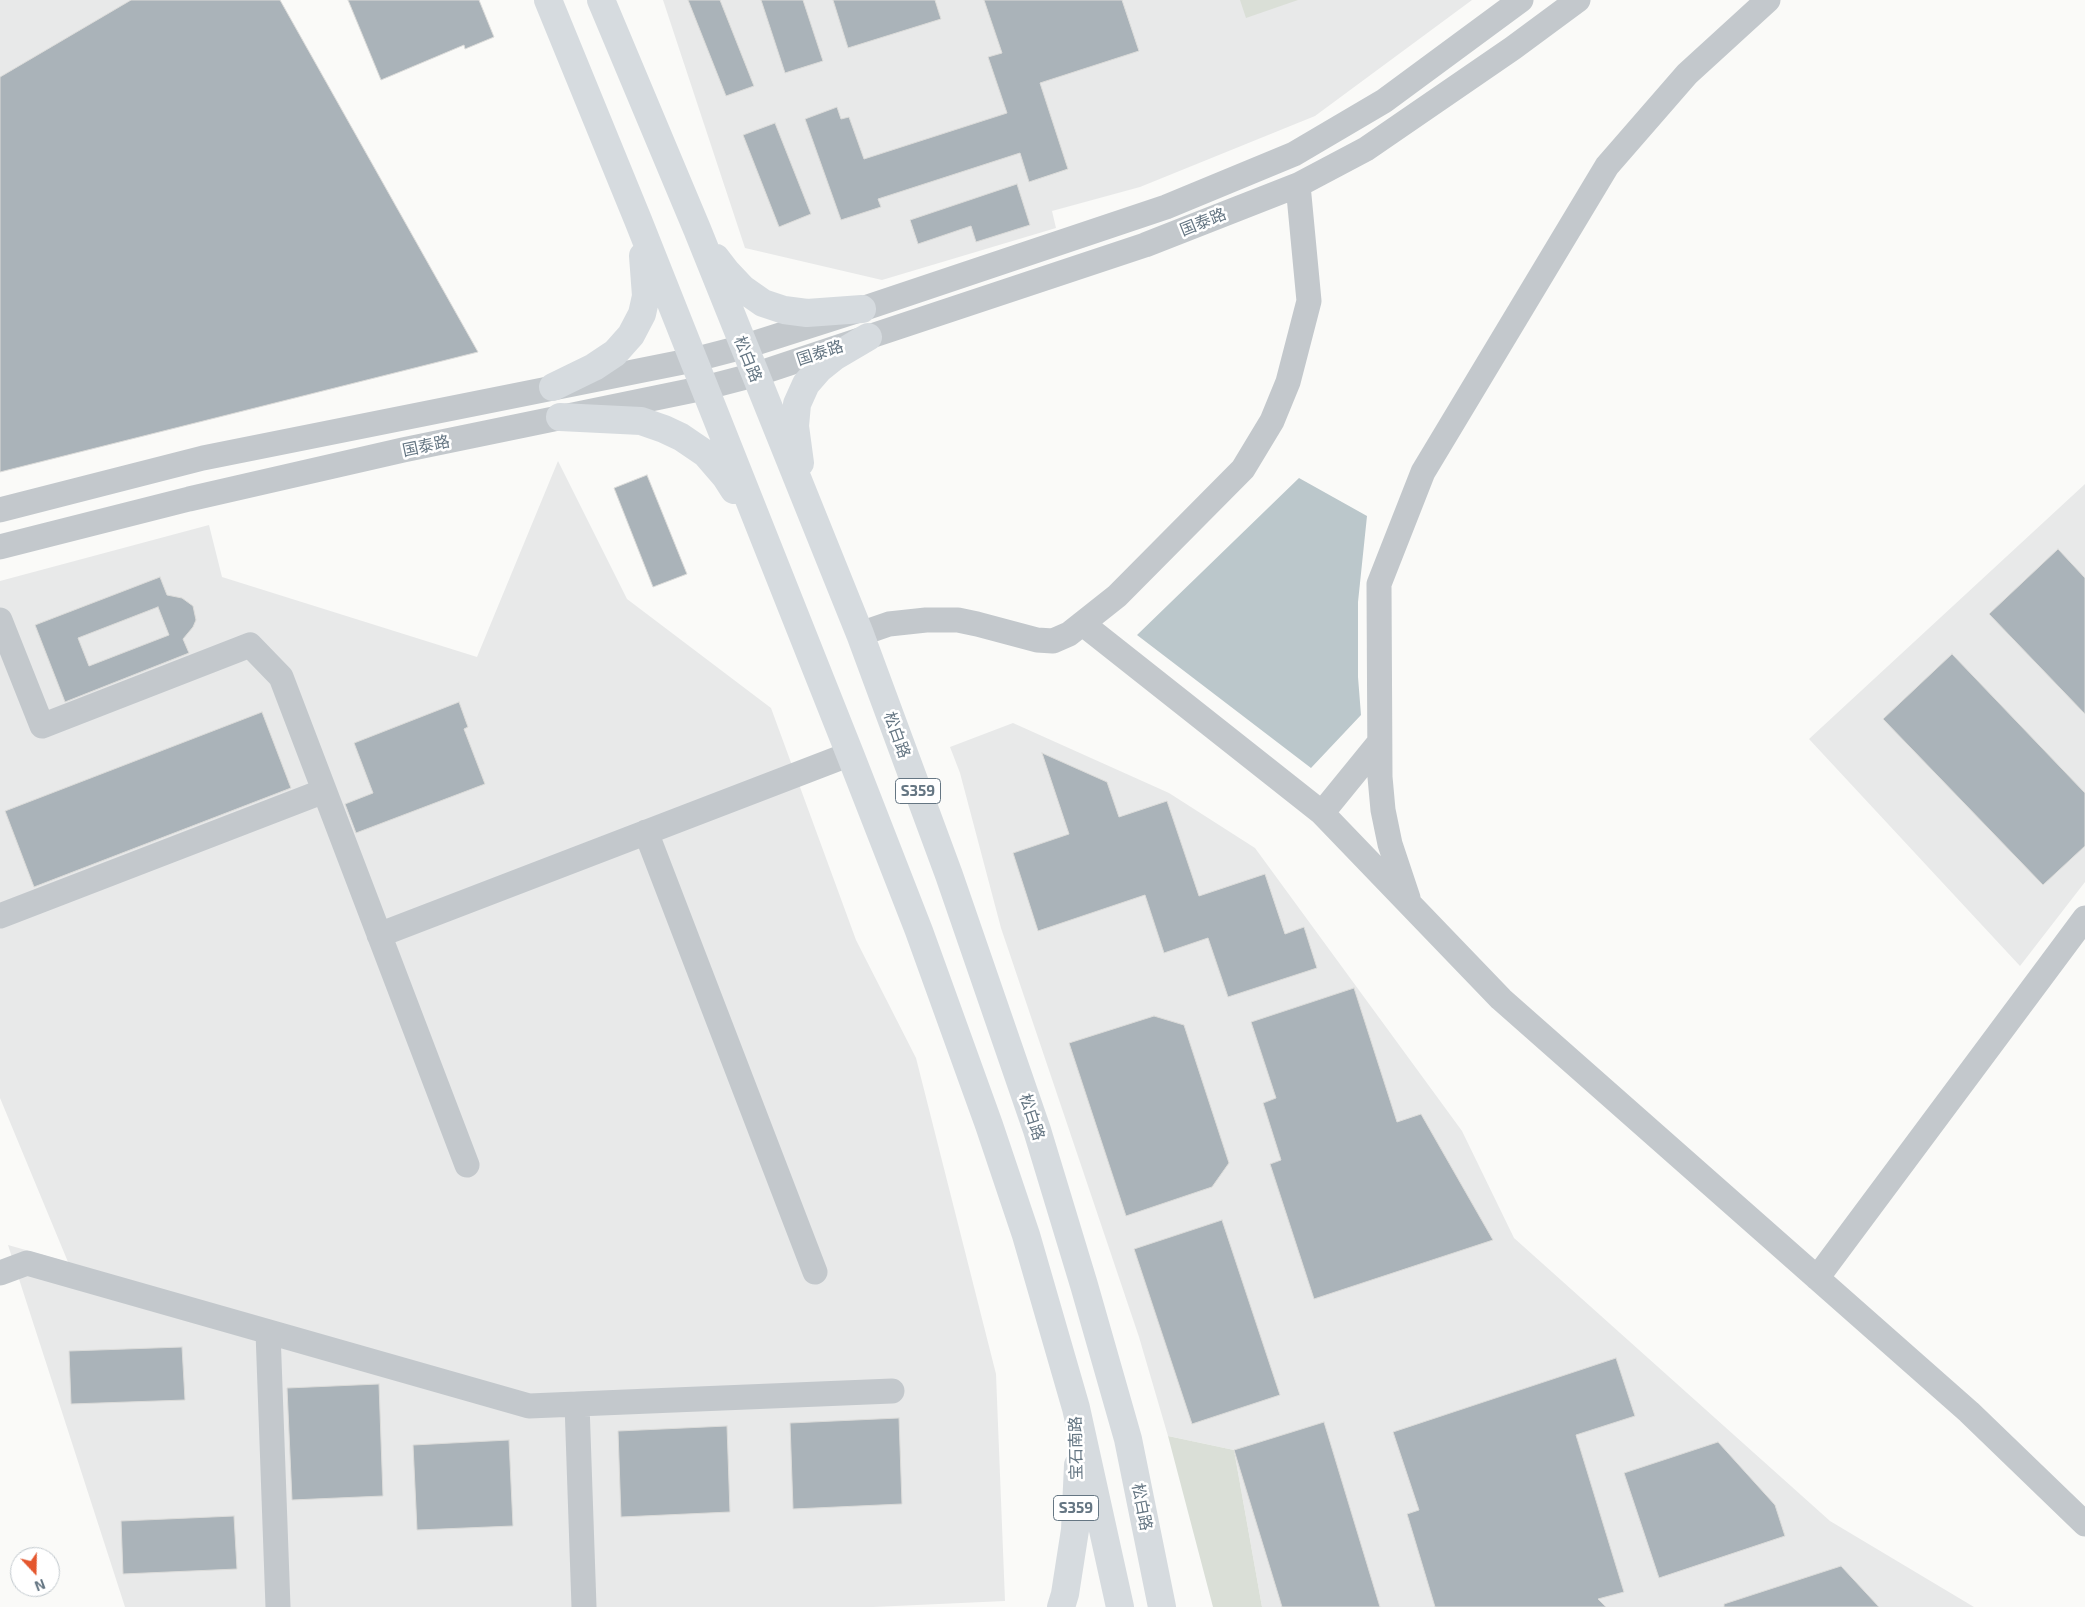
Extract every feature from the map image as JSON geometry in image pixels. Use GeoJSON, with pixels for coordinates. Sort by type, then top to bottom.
{"type":"FeatureCollection","features":[{"type":"Feature","properties":{"kind":"main road","name":"S359"},"geometry":{"type":"LineString","coordinates":[[548,0],[638,220],[919,931],[989,1125],[1026,1235],[1076,1408]]}},
{"type":"Feature","properties":{"kind":"main road","name":"松白路"},"geometry":{"type":"LineString","coordinates":[[601,0],[697,229],[754,375],[860,634],[949,875],[1037,1130],[1084,1285],[1128,1438],[1162,1607]]}},
{"type":"Feature","properties":{"kind":"main road"},"geometry":{"type":"LineString","coordinates":[[553,387],[594,367],[615,353],[631,335],[642,314],[646,296],[645,271],[638,220]]}},
{"type":"Feature","properties":{"kind":"main road"},"geometry":{"type":"LineString","coordinates":[[697,229],[726,271],[743,290],[762,303],[784,310],[807,313],[862,309]]}},
{"type":"Feature","properties":{"kind":"main road"},"geometry":{"type":"LineString","coordinates":[[819,534],[797,444],[795,426],[798,404],[806,384],[819,369],[834,357],[868,337]]}},
{"type":"Feature","properties":{"kind":"main road"},"geometry":{"type":"LineString","coordinates":[[560,418],[641,422],[664,428],[682,437],[706,454],[725,476],[762,534]]}},
{"type":"Feature","properties":{"kind":"main road"},"geometry":{"type":"LineString","coordinates":[[1076,1408],[1120,1607]]}},
{"type":"Feature","properties":{"kind":"main road","name":"宝石南路"},"geometry":{"type":"LineString","coordinates":[[1061,1607],[1065,1594],[1075,1530],[1078,1476],[1076,1408]]}},
{"type":"Feature","properties":{"kind":"street","name":"国泰路"},"geometry":{"type":"LineString","coordinates":[[0,510],[203,458],[693,360],[743,347],[862,309],[1166,207],[1294,154],[1384,101],[1521,0]]}},
{"type":"Feature","properties":{"kind":"street","name":"国泰路"},"geometry":{"type":"LineString","coordinates":[[0,547],[189,499],[704,388],[754,375],[1145,245],[1298,185],[1366,150],[1513,48],[1578,0]]}},
{"type":"Feature","properties":{"kind":"street"},"geometry":{"type":"LineString","coordinates":[[1412,908],[1392,852],[1383,810],[1379,743],[1379,584],[1423,472],[1607,166],[1687,74],[1768,0]]}},
{"type":"Feature","properties":{"kind":"street"},"geometry":{"type":"LineString","coordinates":[[860,634],[889,624],[926,620],[958,620],[1037,640],[1053,641],[1069,634],[1118,596],[1242,469],[1272,421],[1288,382],[1309,301],[1298,185]]}},
{"type":"Feature","properties":{"kind":"street"},"geometry":{"type":"LineString","coordinates":[[0,620],[42,726],[250,645],[281,677],[467,1165]]}},
{"type":"Feature","properties":{"kind":"street"},"geometry":{"type":"LineString","coordinates":[[1083,624],[1322,813],[1501,999],[1969,1412],[2085,1524]]}},
{"type":"Feature","properties":{"kind":"street"},"geometry":{"type":"LineString","coordinates":[[1322,813],[1379,743]]}},
{"type":"Feature","properties":{"kind":"street"},"geometry":{"type":"LineString","coordinates":[[379,935],[850,754]]}},
{"type":"Feature","properties":{"kind":"street"},"geometry":{"type":"LineString","coordinates":[[0,916],[324,791]]}},
{"type":"Feature","properties":{"kind":"street"},"geometry":{"type":"LineString","coordinates":[[646,832],[815,1272]]}},
{"type":"Feature","properties":{"kind":"street"},"geometry":{"type":"LineString","coordinates":[[1817,1278],[2085,918]]}},
{"type":"Feature","properties":{"kind":"street"},"geometry":{"type":"LineString","coordinates":[[0,1274],[27,1264],[529,1406],[892,1391]]}},
{"type":"Feature","properties":{"kind":"street"},"geometry":{"type":"LineString","coordinates":[[268,1332],[278,1607]]}},
{"type":"Feature","properties":{"kind":"street"},"geometry":{"type":"LineString","coordinates":[[577,1404],[584,1607]]}},
{"type":"Feature","properties":{"kind":"shaded area"},"geometry":{"type":"Polygon","coordinates":[[[0,0],[131,0],[0,77],[0,0]]]}},
{"type":"Feature","properties":{"kind":"shaded area"},"geometry":{"type":"Polygon","coordinates":[[[663,0],[1472,0],[1315,116],[1140,187],[1052,211],[1056,228],[882,280],[745,248],[663,0]]]}},
{"type":"Feature","properties":{"kind":"shaded area"},"geometry":{"type":"Polygon","coordinates":[[[1240,0],[1298,0],[1246,18],[1240,0]]]}},
{"type":"Feature","properties":{"kind":"shaded area"},"geometry":{"type":"Polygon","coordinates":[[[558,461],[627,599],[771,708],[856,940],[916,1058],[996,1374],[1005,1601],[873,1607],[125,1607],[8,1245],[68,1262],[0,1098],[0,581],[209,525],[222,577],[477,657],[558,461]]]}},
{"type":"Feature","properties":{"kind":"shaded area"},"geometry":{"type":"Polygon","coordinates":[[[1299,478],[1367,516],[1358,602],[1358,677],[1361,715],[1311,768],[1137,635],[1299,478]]]}},
{"type":"Feature","properties":{"kind":"shaded area"},"geometry":{"type":"Polygon","coordinates":[[[2085,484],[2085,882],[2020,966],[1809,739],[2085,484]]]}},
{"type":"Feature","properties":{"kind":"shaded area"},"geometry":{"type":"Polygon","coordinates":[[[1013,723],[1169,793],[1255,848],[1462,1131],[1514,1238],[1830,1521],[1974,1607],[1262,1607],[1234,1450],[1168,1436],[1139,1337],[1001,928],[960,773],[950,747],[1013,723]]]}},
{"type":"Feature","properties":{"kind":"shaded area"},"geometry":{"type":"Polygon","coordinates":[[[1168,1436],[1234,1450],[1262,1607],[1213,1607],[1168,1436]]]}},
{"type":"Feature","properties":{"kind":"building"},"geometry":{"type":"Polygon","coordinates":[[[131,0],[280,0],[478,352],[0,472],[0,77],[131,0]]]}},
{"type":"Feature","properties":{"kind":"building"},"geometry":{"type":"Polygon","coordinates":[[[348,0],[479,0],[494,37],[465,49],[464,45],[381,80],[348,0]]]}},
{"type":"Feature","properties":{"kind":"building"},"geometry":{"type":"Polygon","coordinates":[[[688,0],[720,0],[754,86],[726,96],[688,0]]]}},
{"type":"Feature","properties":{"kind":"building"},"geometry":{"type":"Polygon","coordinates":[[[761,0],[803,0],[823,61],[785,73],[761,0]]]}},
{"type":"Feature","properties":{"kind":"building"},"geometry":{"type":"Polygon","coordinates":[[[833,0],[935,0],[941,19],[848,48],[833,0]]]}},
{"type":"Feature","properties":{"kind":"building"},"geometry":{"type":"Polygon","coordinates":[[[984,0],[1122,0],[1139,51],[1040,83],[1068,169],[1029,182],[1020,153],[878,199],[881,207],[841,220],[805,119],[837,107],[841,119],[849,117],[864,159],[1007,113],[988,57],[1002,53],[984,0]]]}},
{"type":"Feature","properties":{"kind":"building"},"geometry":{"type":"Polygon","coordinates":[[[775,123],[811,214],[779,227],[743,135],[775,123]]]}},
{"type":"Feature","properties":{"kind":"building"},"geometry":{"type":"Polygon","coordinates":[[[1017,184],[1030,225],[976,242],[971,226],[918,244],[910,220],[1017,184]]]}},
{"type":"Feature","properties":{"kind":"building"},"geometry":{"type":"Polygon","coordinates":[[[647,475],[687,574],[653,587],[614,488],[647,475]]]}},
{"type":"Feature","properties":{"kind":"building"},"geometry":{"type":"Polygon","coordinates":[[[2058,549],[2085,578],[2085,714],[1989,614],[2058,549]]]}},
{"type":"Feature","properties":{"kind":"building"},"geometry":{"type":"Polygon","coordinates":[[[160,577],[167,595],[182,598],[193,606],[196,620],[183,639],[189,653],[65,702],[35,625],[160,577]],[[158,607],[78,638],[89,666],[169,635],[158,607]]]}},
{"type":"Feature","properties":{"kind":"building"},"geometry":{"type":"Polygon","coordinates":[[[1952,654],[2085,793],[2085,846],[2043,885],[1883,719],[1952,654]]]}},
{"type":"Feature","properties":{"kind":"building"},"geometry":{"type":"Polygon","coordinates":[[[459,702],[468,727],[464,729],[485,784],[356,833],[345,804],[373,793],[354,743],[459,702]]]}},
{"type":"Feature","properties":{"kind":"building"},"geometry":{"type":"Polygon","coordinates":[[[262,712],[291,788],[34,887],[5,811],[262,712]]]}},
{"type":"Feature","properties":{"kind":"building"},"geometry":{"type":"Polygon","coordinates":[[[1042,753],[1107,782],[1119,817],[1167,801],[1199,896],[1265,874],[1285,934],[1304,927],[1317,968],[1228,997],[1208,938],[1164,953],[1145,895],[1038,931],[1013,853],[1069,834],[1042,753]]]}},
{"type":"Feature","properties":{"kind":"building"},"geometry":{"type":"Polygon","coordinates":[[[1354,988],[1397,1122],[1421,1114],[1493,1240],[1314,1299],[1270,1164],[1281,1160],[1263,1103],[1276,1098],[1251,1022],[1354,988]]]}},
{"type":"Feature","properties":{"kind":"building"},"geometry":{"type":"Polygon","coordinates":[[[1154,1016],[1184,1025],[1229,1163],[1212,1187],[1126,1216],[1069,1043],[1154,1016]]]}},
{"type":"Feature","properties":{"kind":"building"},"geometry":{"type":"Polygon","coordinates":[[[1222,1220],[1280,1395],[1192,1424],[1134,1249],[1222,1220]]]}},
{"type":"Feature","properties":{"kind":"building"},"geometry":{"type":"Polygon","coordinates":[[[182,1347],[185,1400],[71,1404],[69,1351],[182,1347]]]}},
{"type":"Feature","properties":{"kind":"building"},"geometry":{"type":"Polygon","coordinates":[[[1616,1358],[1635,1416],[1576,1435],[1624,1592],[1598,1599],[1606,1607],[1435,1607],[1407,1514],[1419,1510],[1393,1432],[1616,1358]]]}},
{"type":"Feature","properties":{"kind":"building"},"geometry":{"type":"Polygon","coordinates":[[[379,1384],[383,1496],[292,1500],[287,1388],[379,1384]]]}},
{"type":"Feature","properties":{"kind":"building"},"geometry":{"type":"Polygon","coordinates":[[[899,1418],[902,1504],[793,1509],[790,1423],[899,1418]]]}},
{"type":"Feature","properties":{"kind":"building"},"geometry":{"type":"Polygon","coordinates":[[[1324,1422],[1380,1607],[1282,1607],[1234,1450],[1324,1422]]]}},
{"type":"Feature","properties":{"kind":"building"},"geometry":{"type":"Polygon","coordinates":[[[727,1426],[730,1512],[621,1517],[618,1431],[727,1426]]]}},
{"type":"Feature","properties":{"kind":"building"},"geometry":{"type":"Polygon","coordinates":[[[509,1440],[513,1526],[417,1530],[413,1445],[509,1440]]]}},
{"type":"Feature","properties":{"kind":"building"},"geometry":{"type":"Polygon","coordinates":[[[1718,1442],[1775,1505],[1785,1536],[1659,1578],[1624,1473],[1718,1442]]]}},
{"type":"Feature","properties":{"kind":"building"},"geometry":{"type":"Polygon","coordinates":[[[234,1516],[237,1569],[123,1574],[121,1521],[234,1516]]]}},
{"type":"Feature","properties":{"kind":"building"},"geometry":{"type":"Polygon","coordinates":[[[1841,1566],[1879,1607],[1724,1607],[1724,1604],[1841,1566]]]}}]}
